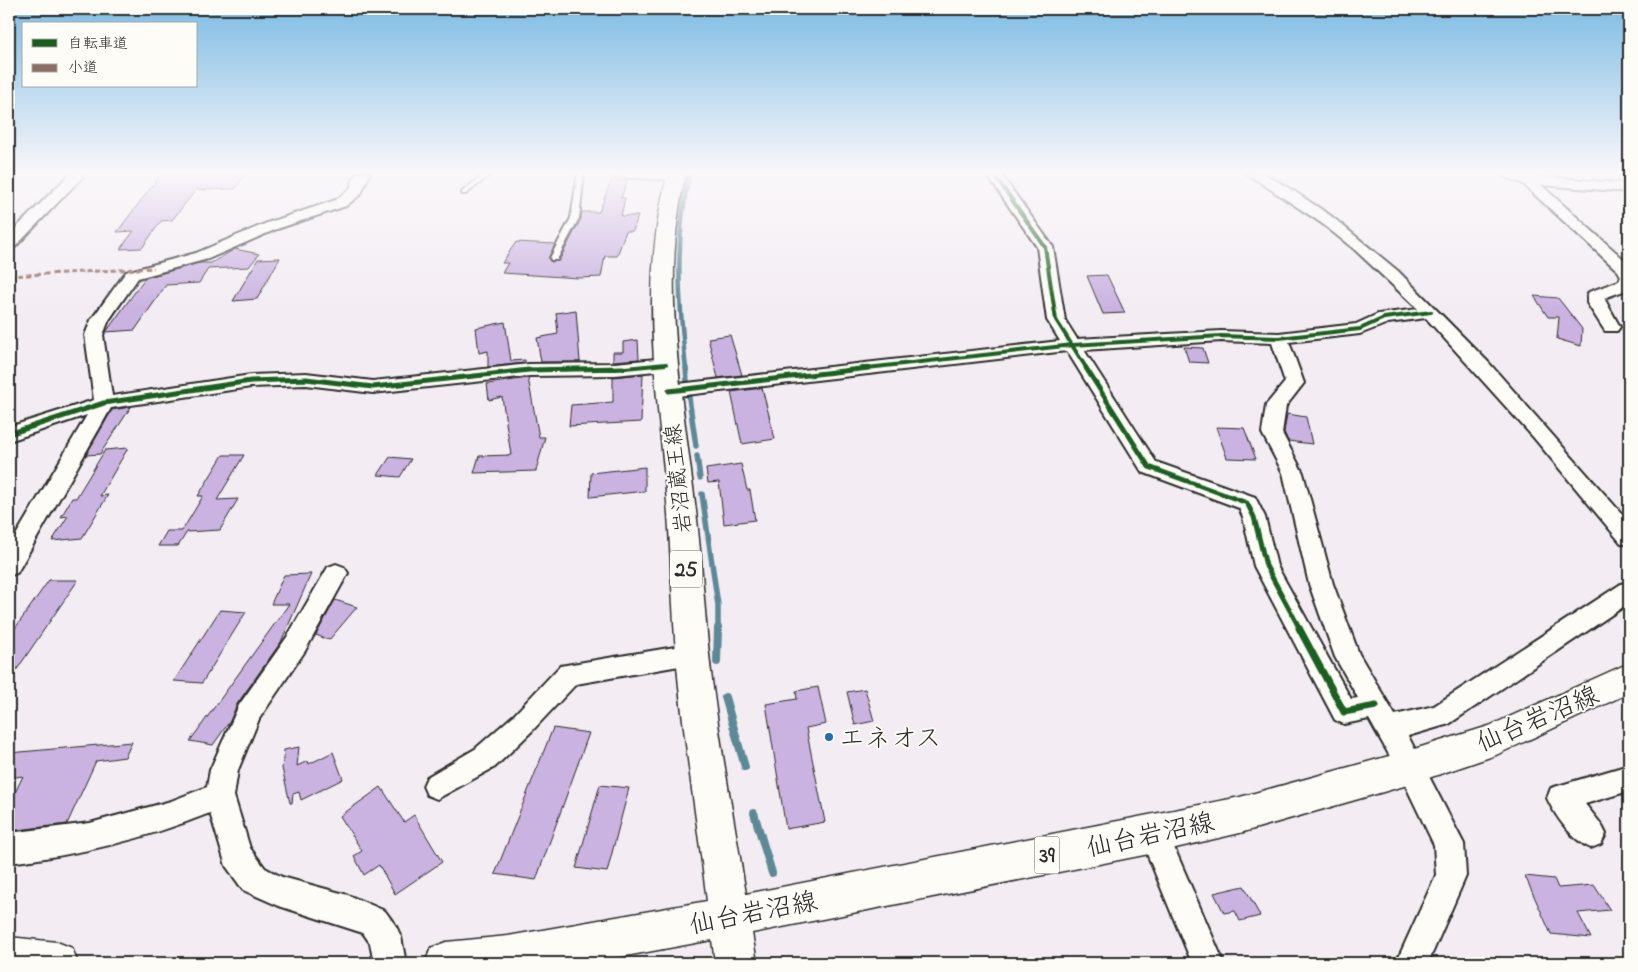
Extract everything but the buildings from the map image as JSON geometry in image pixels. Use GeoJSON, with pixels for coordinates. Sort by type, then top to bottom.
{"type":"FeatureCollection","features":[{"type":"Feature","properties":{"kind":"main road","name":"岩沼蔵王線"},"geometry":{"type":"LineString","coordinates":[[666,218],[662,297],[667,378],[693,655],[706,764],[736,963]]}},
{"type":"Feature","properties":{"kind":"main road","name":"仙台岩沼線"},"geometry":{"type":"LineString","coordinates":[[446,963],[508,957],[730,917],[1154,834],[1240,815],[1411,767],[1496,739],[1629,677]]}},
{"type":"Feature","properties":{"kind":"main road"},"geometry":{"type":"LineString","coordinates":[[9,958],[56,963]]}},
{"type":"Feature","properties":{"kind":"street"},"geometry":{"type":"LineString","coordinates":[[9,244],[34,218]]}},
{"type":"Feature","properties":{"kind":"street"},"geometry":{"type":"LineString","coordinates":[[9,567],[104,403],[94,335],[103,315],[132,275],[202,256],[272,226],[295,218]]}},
{"type":"Feature","properties":{"kind":"street"},"geometry":{"type":"LineString","coordinates":[[1025,218],[1045,247],[1056,320],[1149,467],[1246,502],[1254,517],[1266,566],[1344,712],[1376,706]]}},
{"type":"Feature","properties":{"kind":"street"},"geometry":{"type":"LineString","coordinates":[[1323,218],[1372,257],[1431,312],[1544,435],[1629,537]]}},
{"type":"Feature","properties":{"kind":"street"},"geometry":{"type":"LineString","coordinates":[[1569,218],[1624,268],[1629,276],[1626,284],[1595,296],[1596,303],[1611,327]]}},
{"type":"Feature","properties":{"kind":"street"},"geometry":{"type":"LineString","coordinates":[[9,434],[104,403],[251,381],[306,379],[373,387],[397,386],[529,370],[615,369],[667,378],[1073,345],[1221,336],[1279,338],[1360,328],[1384,318],[1431,312]]}},
{"type":"Feature","properties":{"kind":"street"},"geometry":{"type":"LineString","coordinates":[[1279,338],[1295,383],[1276,405],[1272,433],[1293,473],[1321,584],[1348,658],[1411,767],[1448,844],[1451,876],[1412,963]]}},
{"type":"Feature","properties":{"kind":"street"},"geometry":{"type":"LineString","coordinates":[[336,573],[296,644],[248,713],[224,770],[220,796],[237,856],[254,879],[279,891],[348,911],[374,922],[385,937],[390,963]]}},
{"type":"Feature","properties":{"kind":"street"},"geometry":{"type":"LineString","coordinates":[[1389,728],[1440,716],[1629,591]]}},
{"type":"Feature","properties":{"kind":"street"},"geometry":{"type":"LineString","coordinates":[[437,786],[485,758],[523,723],[569,674],[693,655]]}},
{"type":"Feature","properties":{"kind":"street"},"geometry":{"type":"LineString","coordinates":[[1591,834],[1561,798],[1629,778]]}},
{"type":"Feature","properties":{"kind":"street"},"geometry":{"type":"LineString","coordinates":[[9,848],[90,837],[170,814],[220,796]]}},
{"type":"Feature","properties":{"kind":"street"},"geometry":{"type":"LineString","coordinates":[[1154,834],[1208,963]]}},
{"type":"Feature","properties":{"kind":"lane"},"geometry":{"type":"LineString","coordinates":[[554,258],[575,218]]}},
{"type":"Feature","properties":{"kind":"waterway"},"geometry":{"type":"LineString","coordinates":[[682,218],[679,271],[686,369]]}},
{"type":"Feature","properties":{"kind":"waterway"},"geometry":{"type":"LineString","coordinates":[[686,368],[687,381]]}},
{"type":"Feature","properties":{"kind":"waterway"},"geometry":{"type":"LineString","coordinates":[[689,398],[696,446]]}},
{"type":"Feature","properties":{"kind":"waterway"},"geometry":{"type":"LineString","coordinates":[[697,456],[700,478]]}},
{"type":"Feature","properties":{"kind":"waterway"},"geometry":{"type":"LineString","coordinates":[[702,494],[718,605],[718,628]]}},
{"type":"Feature","properties":{"kind":"waterway"},"geometry":{"type":"LineString","coordinates":[[717,662],[718,628]]}},
{"type":"Feature","properties":{"kind":"waterway"},"geometry":{"type":"LineString","coordinates":[[725,697],[745,767]]}},
{"type":"Feature","properties":{"kind":"waterway"},"geometry":{"type":"LineString","coordinates":[[754,813],[772,873]]}},
{"type":"Feature","properties":{"kind":"marked path"},"geometry":{"type":"LineString","coordinates":[[9,276],[154,268]]}},
{"type":"Feature","properties":{"kind":"cycle path"},"geometry":{"type":"LineString","coordinates":[[1025,218],[1045,247],[1056,320],[1149,467],[1247,503],[1254,517],[1266,566],[1344,712],[1376,706]]}},
{"type":"Feature","properties":{"kind":"cycle path"},"geometry":{"type":"LineString","coordinates":[[669,391],[1073,345],[1221,336],[1279,338],[1360,329],[1384,318],[1431,312]]}},
{"type":"Feature","properties":{"kind":"cycle path"},"geometry":{"type":"LineString","coordinates":[[9,434],[104,403],[251,381],[306,379],[373,387],[397,386],[529,370],[615,369],[666,364]]}},
{"type":"Feature","properties":{"kind":"place","name":"エネオス"},"geometry":{"type":"Point","coordinates":[829,737]}}]}
